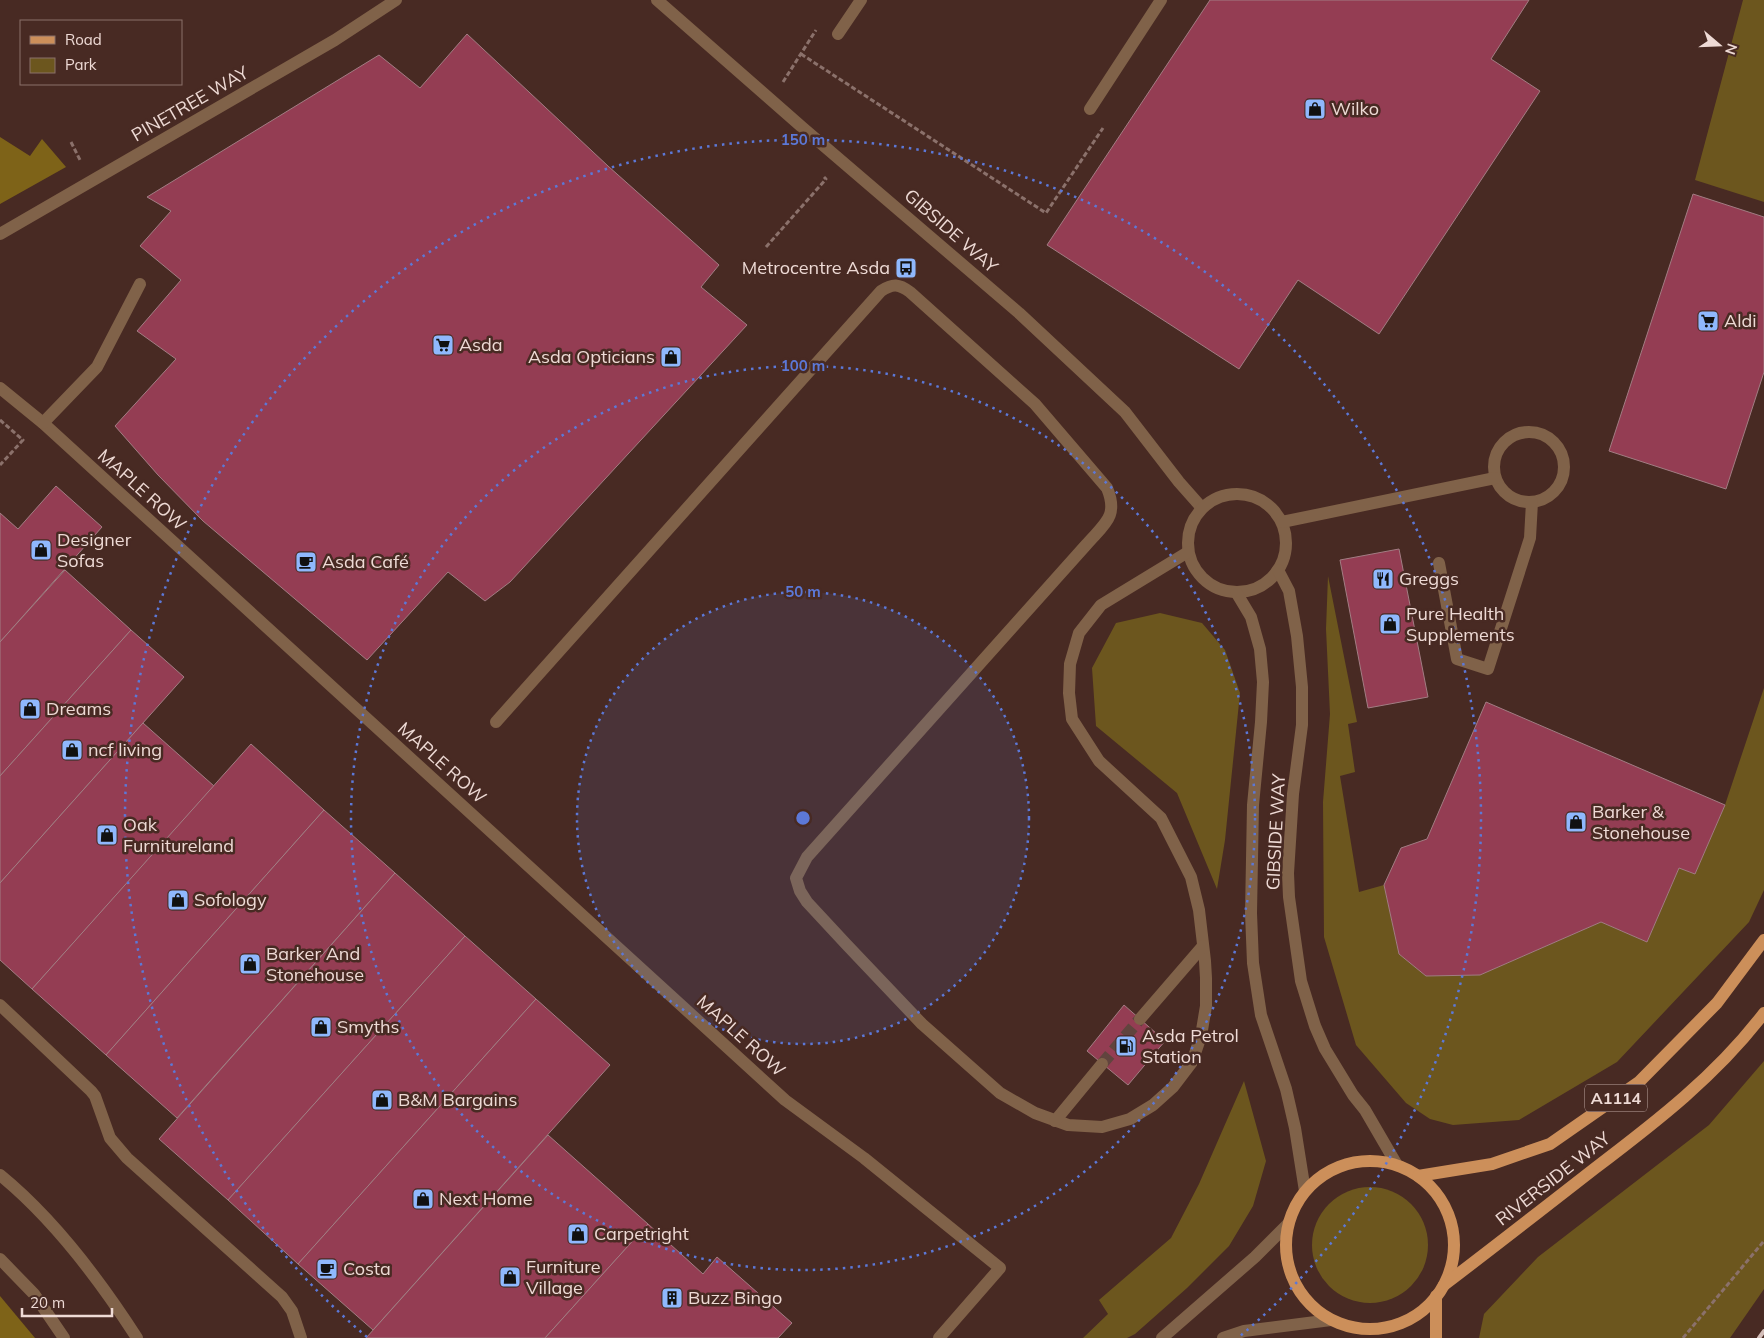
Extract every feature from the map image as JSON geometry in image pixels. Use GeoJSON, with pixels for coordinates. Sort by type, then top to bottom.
{"type":"FeatureCollection","features":[{"type":"Feature","properties":{"kind":"main road","name":"RIVERSIDE WAY"},"geometry":{"type":"LineString","coordinates":[[1418,1176],[1492,1164],[1550,1144],[1639,1082],[1717,1003],[1764,940]]}},
{"type":"Feature","properties":{"kind":"main road","name":"RIVERSIDE WAY"},"geometry":{"type":"LineString","coordinates":[[1444,1285],[1665,1115],[1702,1083],[1764,1013]]}},
{"type":"Feature","properties":{"kind":"main road"},"geometry":{"type":"LineString","coordinates":[[1372,1160],[1397,1165],[1418,1176],[1436,1193],[1448,1214],[1454,1238],[1452,1262],[1444,1285],[1419,1313],[1398,1324],[1354,1332],[1331,1320],[1312,1306],[1298,1289],[1289,1269],[1286,1246],[1288,1224],[1295,1207],[1305,1191],[1324,1174],[1347,1164],[1372,1160]]}},
{"type":"Feature","properties":{"kind":"main road"},"geometry":{"type":"LineString","coordinates":[[1436,1296],[1436,1338]]}},
{"type":"Feature","properties":{"kind":"street","name":"PINETREE WAY"},"geometry":{"type":"LineString","coordinates":[[0,234],[335,40],[396,0]]}},
{"type":"Feature","properties":{"kind":"street","name":"GIBSIDE WAY"},"geometry":{"type":"LineString","coordinates":[[657,0],[1033,326],[1124,412],[1202,508]]}},
{"type":"Feature","properties":{"kind":"street"},"geometry":{"type":"LineString","coordinates":[[838,34],[861,0]]}},
{"type":"Feature","properties":{"kind":"street"},"geometry":{"type":"LineString","coordinates":[[1090,109],[1160,0]]}},
{"type":"Feature","properties":{"kind":"street"},"geometry":{"type":"LineString","coordinates":[[43,423],[98,366],[140,284]]}},
{"type":"Feature","properties":{"kind":"street"},"geometry":{"type":"LineString","coordinates":[[496,722],[881,291],[890,285],[900,285],[1035,404],[1108,488],[1112,501],[1112,512],[1108,520],[1086,545],[807,857],[796,878],[800,891],[807,902],[922,1024],[1000,1093],[1035,1113],[1068,1125],[1102,1127],[1130,1119],[1153,1105],[1173,1087],[1192,1062],[1201,1036],[1206,1006],[1205,961],[1199,910],[1191,877],[1178,848],[1161,818],[1099,761],[1072,719],[1069,693],[1070,664],[1079,633],[1101,605],[1188,552]]}},
{"type":"Feature","properties":{"kind":"street","name":"MAPLE ROW"},"geometry":{"type":"LineString","coordinates":[[0,388],[43,423],[785,1100],[864,1158],[1000,1268],[939,1338]]}},
{"type":"Feature","properties":{"kind":"street"},"geometry":{"type":"LineString","coordinates":[[1523,432],[1534,432],[1553,440],[1564,460],[1563,476],[1559,486],[1549,496],[1540,501],[1523,502],[1513,499],[1502,490],[1495,478],[1494,459],[1501,445],[1510,437],[1523,432]]}},
{"type":"Feature","properties":{"kind":"street"},"geometry":{"type":"LineString","coordinates":[[1282,522],[1495,478]]}},
{"type":"Feature","properties":{"kind":"street"},"geometry":{"type":"LineString","coordinates":[[1230,494],[1246,494],[1261,499],[1273,509],[1282,522],[1286,534],[1284,559],[1278,570],[1260,587],[1236,592],[1223,590],[1211,585],[1200,576],[1188,552],[1190,528],[1202,508],[1215,498],[1230,494]]}},
{"type":"Feature","properties":{"kind":"street"},"geometry":{"type":"LineString","coordinates":[[1438,563],[1458,659],[1488,670],[1530,538],[1532,502]]}},
{"type":"Feature","properties":{"kind":"street","name":"GIBSIDE WAY"},"geometry":{"type":"LineString","coordinates":[[1278,570],[1290,591],[1302,687],[1302,725],[1293,794],[1288,873],[1289,896],[1301,981],[1315,1026],[1326,1049],[1397,1165]]}},
{"type":"Feature","properties":{"kind":"street","name":"GIBSIDE WAY"},"geometry":{"type":"LineString","coordinates":[[1236,592],[1251,617],[1260,648],[1263,682],[1261,731],[1253,813],[1251,913],[1254,963],[1261,1015],[1286,1089],[1295,1128],[1305,1191]]}},
{"type":"Feature","properties":{"kind":"street"},"geometry":{"type":"LineString","coordinates":[[1140,1019],[1203,946]]}},
{"type":"Feature","properties":{"kind":"street"},"geometry":{"type":"LineString","coordinates":[[0,1005],[91,1091],[95,1096],[110,1138],[127,1158],[282,1297],[292,1311],[301,1338]]}},
{"type":"Feature","properties":{"kind":"street"},"geometry":{"type":"LineString","coordinates":[[1055,1120],[1102,1064]]}},
{"type":"Feature","properties":{"kind":"street"},"geometry":{"type":"LineString","coordinates":[[0,1174],[59,1233],[103,1287],[137,1338]]}},
{"type":"Feature","properties":{"kind":"street"},"geometry":{"type":"LineString","coordinates":[[1162,1338],[1255,1257],[1288,1224]]}},
{"type":"Feature","properties":{"kind":"street"},"geometry":{"type":"LineString","coordinates":[[0,1259],[34,1294],[64,1338]]}},
{"type":"Feature","properties":{"kind":"street"},"geometry":{"type":"LineString","coordinates":[[1223,1338],[1244,1331],[1331,1320]]}},
{"type":"Feature","properties":{"kind":"path"},"geometry":{"type":"LineString","coordinates":[[789,89],[782,83],[820,23]]}},
{"type":"Feature","properties":{"kind":"path"},"geometry":{"type":"LineString","coordinates":[[802,54],[1046,213],[1104,125]]}},
{"type":"Feature","properties":{"kind":"path"},"geometry":{"type":"LineString","coordinates":[[71,142],[80,160]]}},
{"type":"Feature","properties":{"kind":"path"},"geometry":{"type":"LineString","coordinates":[[766,247],[826,179],[820,173]]}},
{"type":"Feature","properties":{"kind":"path"},"geometry":{"type":"LineString","coordinates":[[0,420],[23,440],[0,466]]}},
{"type":"Feature","properties":{"kind":"path"},"geometry":{"type":"LineString","coordinates":[[1683,1338],[1764,1241]]}},
{"type":"Feature","properties":{"kind":"green space"},"geometry":{"type":"Polygon","coordinates":[[[1743,0],[1764,0],[1764,202],[1695,180],[1743,0]]]}},
{"type":"Feature","properties":{"kind":"green space"},"geometry":{"type":"Polygon","coordinates":[[[1328,576],[1357,722],[1348,724],[1355,772],[1340,776],[1359,892],[1384,885],[1399,954],[1426,976],[1480,975],[1601,922],[1647,942],[1679,868],[1695,874],[1725,805],[1764,688],[1764,890],[1749,922],[1617,1062],[1519,1120],[1453,1125],[1430,1119],[1406,1103],[1356,1045],[1324,937],[1323,802],[1330,714],[1326,629],[1328,576]]]}},
{"type":"Feature","properties":{"kind":"green space"},"geometry":{"type":"Polygon","coordinates":[[[1160,613],[1202,623],[1225,650],[1240,693],[1225,840],[1217,889],[1177,793],[1096,726],[1092,668],[1116,623],[1160,613]]]}},
{"type":"Feature","properties":{"kind":"green space"},"geometry":{"type":"Polygon","coordinates":[[[1764,1061],[1764,1289],[1730,1338],[1479,1338],[1484,1314],[1538,1257],[1709,1125],[1764,1061]]]}},
{"type":"Feature","properties":{"kind":"green space"},"geometry":{"type":"Polygon","coordinates":[[[1244,1081],[1266,1161],[1253,1206],[1229,1246],[1187,1288],[1135,1334],[1127,1338],[1083,1338],[1108,1314],[1099,1300],[1171,1238],[1199,1184],[1244,1081]]]}},
{"type":"Feature","properties":{"kind":"green space"},"geometry":{"type":"Polygon","coordinates":[[[1370,1187],[1392,1191],[1402,1196],[1411,1204],[1419,1213],[1424,1223],[1428,1245],[1424,1267],[1419,1277],[1411,1286],[1402,1294],[1392,1299],[1370,1303],[1348,1299],[1338,1294],[1329,1286],[1321,1277],[1316,1267],[1312,1245],[1316,1223],[1321,1213],[1329,1204],[1338,1196],[1348,1191],[1370,1187]]]}},
{"type":"Feature","properties":{"kind":"shaded area"},"geometry":{"type":"Polygon","coordinates":[[[0,137],[30,156],[42,139],[66,167],[0,204],[0,137]]]}},
{"type":"Feature","properties":{"kind":"shaded area"},"geometry":{"type":"Polygon","coordinates":[[[0,1296],[35,1338],[0,1338],[0,1296]]]}},
{"type":"Feature","properties":{"kind":"building"},"geometry":{"type":"Polygon","coordinates":[[[1210,0],[1529,0],[1491,59],[1540,91],[1379,334],[1298,280],[1239,369],[1047,245],[1210,0]]]}},
{"type":"Feature","properties":{"kind":"building","name":"Asda"},"geometry":{"type":"Polygon","coordinates":[[[467,34],[608,166],[719,265],[701,287],[747,325],[510,582],[485,601],[448,572],[367,660],[203,521],[158,475],[115,426],[176,359],[137,331],[181,280],[140,246],[171,211],[147,197],[379,55],[420,88],[467,34]]]}},
{"type":"Feature","properties":{"kind":"building","name":"Aldi"},"geometry":{"type":"Polygon","coordinates":[[[1693,194],[1764,217],[1764,372],[1726,489],[1609,451],[1693,194]]]}},
{"type":"Feature","properties":{"kind":"building","name":"Designer Sofas"},"geometry":{"type":"Polygon","coordinates":[[[56,486],[102,527],[0,642],[0,513],[18,529],[56,486]]]}},
{"type":"Feature","properties":{"kind":"building"},"geometry":{"type":"Polygon","coordinates":[[[1399,549],[1428,697],[1368,708],[1340,560],[1399,549]]]}},
{"type":"Feature","properties":{"kind":"building","name":"Dreams"},"geometry":{"type":"Polygon","coordinates":[[[65,570],[131,630],[0,776],[0,642],[65,570]]]}},
{"type":"Feature","properties":{"kind":"building","name":"ncf living"},"geometry":{"type":"Polygon","coordinates":[[[131,630],[184,677],[0,883],[0,776],[131,630]]]}},
{"type":"Feature","properties":{"kind":"building","name":"Barker & Stonehouse"},"geometry":{"type":"Polygon","coordinates":[[[1486,702],[1725,805],[1695,874],[1679,868],[1647,942],[1601,922],[1480,975],[1426,976],[1399,954],[1384,885],[1401,848],[1427,839],[1486,702]]]}},
{"type":"Feature","properties":{"kind":"building","name":"Oak Furnitureland"},"geometry":{"type":"Polygon","coordinates":[[[143,723],[214,786],[32,989],[0,960],[0,883],[143,723]]]}},
{"type":"Feature","properties":{"kind":"building","name":"Sofology"},"geometry":{"type":"Polygon","coordinates":[[[251,744],[324,810],[106,1055],[32,989],[251,744]]]}},
{"type":"Feature","properties":{"kind":"building","name":"Barker And Stonehouse"},"geometry":{"type":"Polygon","coordinates":[[[324,810],[395,873],[177,1118],[106,1055],[324,810]]]}},
{"type":"Feature","properties":{"kind":"building","name":"Smyths"},"geometry":{"type":"Polygon","coordinates":[[[395,873],[465,936],[228,1200],[159,1139],[395,873]]]}},
{"type":"Feature","properties":{"kind":"building","name":"B&M Bargains"},"geometry":{"type":"Polygon","coordinates":[[[465,936],[536,999],[298,1264],[228,1200],[465,936]]]}},
{"type":"Feature","properties":{"kind":"building","name":"Next Home"},"geometry":{"type":"Polygon","coordinates":[[[536,999],[610,1065],[373,1330],[298,1264],[536,999]]]}},
{"type":"Feature","properties":{"kind":"building","name":"Asda Petrol Station"},"geometry":{"type":"Polygon","coordinates":[[[1124,1005],[1165,1041],[1128,1085],[1087,1051],[1124,1005]]]}},
{"type":"Feature","properties":{"kind":"building","name":"Furniture Village"},"geometry":{"type":"Polygon","coordinates":[[[548,1135],[648,1224],[545,1338],[366,1338],[548,1135]]]}},
{"type":"Feature","properties":{"kind":"building","name":"Buzz Bingo"},"geometry":{"type":"Polygon","coordinates":[[[648,1224],[703,1274],[717,1257],[792,1323],[778,1338],[545,1338],[648,1224]]]}},
{"type":"Feature","properties":{"kind":"tunnel"},"geometry":{"type":"LineString","coordinates":[[1102,1064],[1140,1019]]}},
{"type":"Feature","properties":{"kind":"railway"},"geometry":{"type":"LineString","coordinates":[[1759,1338],[1764,1331]]}},
{"type":"Feature","properties":{"kind":"place","name":"Wilko"},"geometry":{"type":"Point","coordinates":[1315,109]}},
{"type":"Feature","properties":{"kind":"place","name":"Metrocentre Asda"},"geometry":{"type":"Point","coordinates":[906,268]}},
{"type":"Feature","properties":{"kind":"place","name":"Aldi"},"geometry":{"type":"Point","coordinates":[1708,321]}},
{"type":"Feature","properties":{"kind":"place","name":"Asda"},"geometry":{"type":"Point","coordinates":[443,345]}},
{"type":"Feature","properties":{"kind":"place","name":"Asda Opticians"},"geometry":{"type":"Point","coordinates":[671,357]}},
{"type":"Feature","properties":{"kind":"place","name":"Designer Sofas"},"geometry":{"type":"Point","coordinates":[41,550]}},
{"type":"Feature","properties":{"kind":"place","name":"Asda Café"},"geometry":{"type":"Point","coordinates":[306,562]}},
{"type":"Feature","properties":{"kind":"place","name":"Greggs"},"geometry":{"type":"Point","coordinates":[1383,579]}},
{"type":"Feature","properties":{"kind":"place","name":"Pure Health Supplements"},"geometry":{"type":"Point","coordinates":[1390,624]}},
{"type":"Feature","properties":{"kind":"place","name":"Dreams"},"geometry":{"type":"Point","coordinates":[30,709]}},
{"type":"Feature","properties":{"kind":"place","name":"ncf living"},"geometry":{"type":"Point","coordinates":[72,750]}},
{"type":"Feature","properties":{"kind":"place","name":"Barker & Stonehouse"},"geometry":{"type":"Point","coordinates":[1576,822]}},
{"type":"Feature","properties":{"kind":"place","name":"Oak Furnitureland"},"geometry":{"type":"Point","coordinates":[107,835]}},
{"type":"Feature","properties":{"kind":"place","name":"Sofology"},"geometry":{"type":"Point","coordinates":[178,900]}},
{"type":"Feature","properties":{"kind":"place","name":"Barker And Stonehouse"},"geometry":{"type":"Point","coordinates":[250,964]}},
{"type":"Feature","properties":{"kind":"place","name":"Smyths"},"geometry":{"type":"Point","coordinates":[321,1027]}},
{"type":"Feature","properties":{"kind":"place","name":"Asda Petrol Station"},"geometry":{"type":"Point","coordinates":[1126,1046]}},
{"type":"Feature","properties":{"kind":"place","name":"B&M Bargains"},"geometry":{"type":"Point","coordinates":[382,1100]}},
{"type":"Feature","properties":{"kind":"place","name":"Next Home"},"geometry":{"type":"Point","coordinates":[423,1199]}},
{"type":"Feature","properties":{"kind":"place","name":"Carpetright"},"geometry":{"type":"Point","coordinates":[578,1234]}},
{"type":"Feature","properties":{"kind":"place","name":"Costa"},"geometry":{"type":"Point","coordinates":[327,1269]}},
{"type":"Feature","properties":{"kind":"place","name":"Furniture Village"},"geometry":{"type":"Point","coordinates":[510,1277]}},
{"type":"Feature","properties":{"kind":"place","name":"Buzz Bingo"},"geometry":{"type":"Point","coordinates":[672,1298]}}]}
